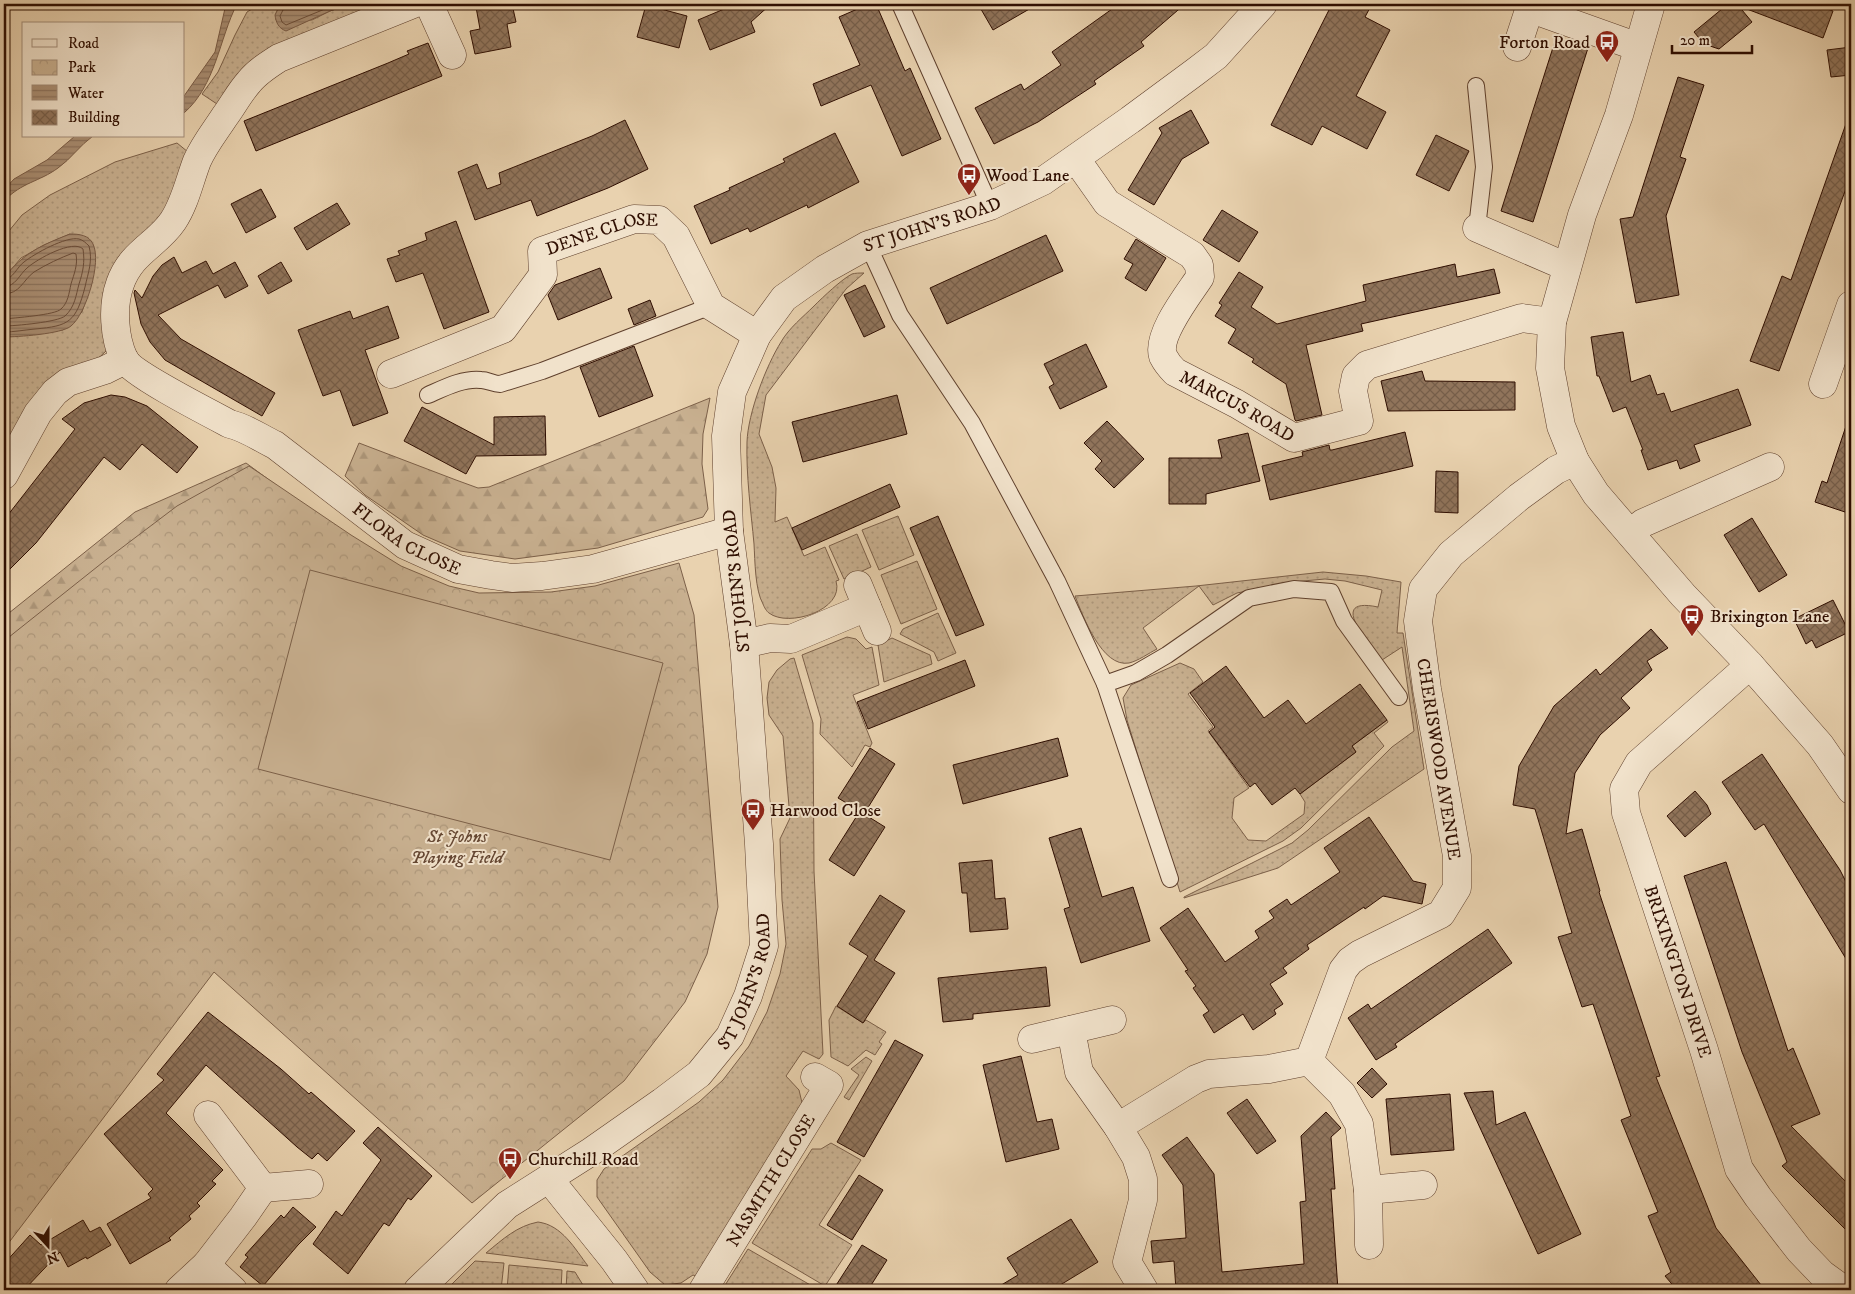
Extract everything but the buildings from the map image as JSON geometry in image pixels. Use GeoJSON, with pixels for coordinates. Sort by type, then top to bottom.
{"type":"FeatureCollection","features":[{"type":"Feature","properties":{"kind":"street"},"geometry":{"type":"LineString","coordinates":[[4,475],[38,413],[55,392],[68,382],[105,370],[125,360],[117,338],[116,316],[119,286],[123,276],[138,254],[172,223],[190,187],[198,160],[249,82],[262,69],[279,58],[413,4]]}},
{"type":"Feature","properties":{"kind":"street"},"geometry":{"type":"LineString","coordinates":[[429,4],[452,55]]}},
{"type":"Feature","properties":{"kind":"street","name":"ST JOHN'S ROAD"},"geometry":{"type":"LineString","coordinates":[[418,1290],[507,1205],[549,1179],[662,1102],[699,1074],[730,1036],[748,996],[764,946],[759,844],[744,644],[729,531],[726,436],[732,392],[757,335],[784,298],[825,269],[868,245],[990,206],[1043,181],[1130,120],[1216,56],[1263,4]]}},
{"type":"Feature","properties":{"kind":"street"},"geometry":{"type":"LineString","coordinates":[[1651,4],[1619,115],[1582,215],[1552,322],[1550,350],[1552,384],[1560,426],[1576,461],[1596,494],[1683,596],[1750,665],[1820,746],[1851,790]]}},
{"type":"Feature","properties":{"kind":"street"},"geometry":{"type":"LineString","coordinates":[[1517,47],[1530,6],[1638,47]]}},
{"type":"Feature","properties":{"kind":"street","name":"MARCUS ROAD"},"geometry":{"type":"LineString","coordinates":[[1076,158],[1107,203],[1192,255],[1199,265],[1200,277],[1171,323],[1164,340],[1163,355],[1168,364],[1175,372],[1237,404],[1294,438],[1359,421],[1353,391],[1356,376],[1367,366],[1522,318],[1552,322]]}},
{"type":"Feature","properties":{"kind":"street","name":"DENE CLOSE"},"geometry":{"type":"LineString","coordinates":[[391,374],[503,329],[543,274],[542,251],[634,219],[659,220],[676,236],[711,306]]}},
{"type":"Feature","properties":{"kind":"street"},"geometry":{"type":"LineString","coordinates":[[1476,228],[1567,267]]}},
{"type":"Feature","properties":{"kind":"street"},"geometry":{"type":"LineString","coordinates":[[1823,384],[1851,305]]}},
{"type":"Feature","properties":{"kind":"street"},"geometry":{"type":"LineString","coordinates":[[711,306],[757,335]]}},
{"type":"Feature","properties":{"kind":"street","name":"FLORA CLOSE"},"geometry":{"type":"LineString","coordinates":[[125,360],[146,377],[230,424],[244,428],[260,439],[276,446],[405,544],[458,568],[512,578],[542,576],[593,569],[729,531]]}},
{"type":"Feature","properties":{"kind":"street","name":"CHERISWOOD AVENUE"},"geometry":{"type":"LineString","coordinates":[[1309,1061],[1343,970],[1350,961],[1368,950],[1441,914],[1457,888],[1458,856],[1427,689],[1418,621],[1423,589],[1451,554],[1556,470],[1576,461]]}},
{"type":"Feature","properties":{"kind":"street"},"geometry":{"type":"LineString","coordinates":[[1630,533],[1644,523],[1770,467]]}},
{"type":"Feature","properties":{"kind":"street"},"geometry":{"type":"LineString","coordinates":[[744,644],[770,638],[791,639],[867,608]]}},
{"type":"Feature","properties":{"kind":"street","name":"BRIXINGTON DRIVE"},"geometry":{"type":"LineString","coordinates":[[1750,665],[1639,763],[1624,789],[1626,813],[1704,1050],[1739,1168],[1758,1197],[1799,1250],[1822,1274],[1844,1290]]}},
{"type":"Feature","properties":{"kind":"street"},"geometry":{"type":"LineString","coordinates":[[1032,1039],[1112,1020]]}},
{"type":"Feature","properties":{"kind":"street"},"geometry":{"type":"LineString","coordinates":[[1071,1030],[1080,1072],[1136,1157],[1143,1179],[1143,1200],[1127,1262],[1144,1290]]}},
{"type":"Feature","properties":{"kind":"street"},"geometry":{"type":"LineString","coordinates":[[1118,1127],[1196,1079],[1209,1074],[1269,1069],[1309,1061],[1342,1094],[1359,1124],[1368,1190],[1369,1245]]}},
{"type":"Feature","properties":{"kind":"street","name":"NASMITH CLOSE"},"geometry":{"type":"LineString","coordinates":[[703,1290],[829,1085],[815,1077]]}},
{"type":"Feature","properties":{"kind":"street"},"geometry":{"type":"LineString","coordinates":[[208,1115],[263,1188]]}},
{"type":"Feature","properties":{"kind":"street"},"geometry":{"type":"LineString","coordinates":[[549,1179],[614,1260],[635,1290]]}},
{"type":"Feature","properties":{"kind":"street"},"geometry":{"type":"LineString","coordinates":[[263,1188],[309,1184]]}},
{"type":"Feature","properties":{"kind":"street"},"geometry":{"type":"LineString","coordinates":[[1368,1190],[1423,1185]]}},
{"type":"Feature","properties":{"kind":"street"},"geometry":{"type":"LineString","coordinates":[[179,1290],[206,1265],[243,1218],[263,1188]]}},
{"type":"Feature","properties":{"kind":"street"},"geometry":{"type":"LineString","coordinates":[[206,1265],[233,1290]]}},
{"type":"Feature","properties":{"kind":"lane"},"geometry":{"type":"LineString","coordinates":[[900,4],[990,206]]}},
{"type":"Feature","properties":{"kind":"lane"},"geometry":{"type":"LineString","coordinates":[[1476,86],[1484,167],[1476,228]]}},
{"type":"Feature","properties":{"kind":"lane"},"geometry":{"type":"LineString","coordinates":[[868,245],[900,315],[972,423],[1057,580],[1105,684],[1170,879]]}},
{"type":"Feature","properties":{"kind":"lane"},"geometry":{"type":"LineString","coordinates":[[428,395],[458,383],[483,380],[500,384],[542,371],[711,306]]}},
{"type":"Feature","properties":{"kind":"lane"},"geometry":{"type":"LineString","coordinates":[[1105,684],[1136,672],[1167,655],[1249,598],[1294,589],[1330,592],[1344,621],[1399,697]]}},
{"type":"Feature","properties":{"kind":"green space"},"geometry":{"type":"Polygon","coordinates":[[[260,4],[284,4],[277,11],[276,20],[312,20],[351,4],[381,4],[220,106],[202,94],[218,72],[247,12],[260,4]]]}},
{"type":"Feature","properties":{"kind":"green space"},"geometry":{"type":"Polygon","coordinates":[[[177,143],[188,152],[171,202],[106,351],[6,446],[4,445],[4,337],[63,330],[82,312],[90,287],[70,234],[44,245],[21,258],[4,278],[4,237],[22,215],[50,195],[115,162],[177,143]]]}},
{"type":"Feature","properties":{"kind":"green space"},"geometry":{"type":"Polygon","coordinates":[[[864,273],[846,289],[766,395],[759,434],[772,467],[776,488],[775,522],[787,517],[804,556],[825,547],[839,580],[836,581],[836,591],[832,600],[824,608],[813,614],[801,617],[778,617],[769,613],[760,598],[755,567],[747,468],[748,430],[754,404],[769,364],[788,332],[843,280],[852,274],[864,273]]]}},
{"type":"Feature","properties":{"kind":"green space"},"geometry":{"type":"Polygon","coordinates":[[[710,398],[703,434],[702,464],[708,509],[703,517],[598,548],[515,559],[460,551],[423,535],[365,495],[345,476],[359,443],[478,488],[489,487],[710,398]]]}},
{"type":"Feature","properties":{"kind":"green space"},"geometry":{"type":"Polygon","coordinates":[[[246,463],[276,485],[4,872],[4,617],[135,512],[246,463]]]}},
{"type":"Feature","properties":{"kind":"green space","name":"St Johns Playing Field"},"geometry":{"type":"Polygon","coordinates":[[[249,466],[351,535],[401,566],[449,586],[479,593],[551,592],[595,586],[679,563],[694,615],[718,907],[707,954],[685,1002],[624,1081],[472,1203],[214,972],[4,1249],[4,641],[177,506],[249,466]]]}},
{"type":"Feature","properties":{"kind":"green space"},"geometry":{"type":"Polygon","coordinates":[[[898,516],[914,555],[879,570],[862,530],[898,516]]]}},
{"type":"Feature","properties":{"kind":"green space"},"geometry":{"type":"Polygon","coordinates":[[[857,534],[871,567],[844,579],[829,546],[857,534]]]}},
{"type":"Feature","properties":{"kind":"green space"},"geometry":{"type":"Polygon","coordinates":[[[917,561],[937,609],[901,624],[881,575],[917,561]]]}},
{"type":"Feature","properties":{"kind":"green space"},"geometry":{"type":"Polygon","coordinates":[[[310,570],[663,663],[610,860],[258,769],[310,570]]]}},
{"type":"Feature","properties":{"kind":"green space"},"geometry":{"type":"Polygon","coordinates":[[[1323,572],[1366,576],[1401,582],[1397,633],[1403,633],[1424,769],[1278,868],[1184,898],[1292,843],[1308,830],[1392,747],[1414,731],[1402,647],[1382,660],[1362,634],[1353,615],[1355,609],[1363,606],[1378,607],[1382,590],[1345,581],[1325,579],[1292,582],[1237,593],[1213,605],[1199,586],[1143,628],[1157,649],[1129,663],[1119,662],[1102,649],[1088,627],[1075,596],[1196,586],[1323,572]]]}},
{"type":"Feature","properties":{"kind":"green space"},"geometry":{"type":"Polygon","coordinates":[[[938,613],[956,653],[938,661],[934,652],[900,634],[903,629],[938,613]]]}},
{"type":"Feature","properties":{"kind":"green space"},"geometry":{"type":"Polygon","coordinates":[[[847,637],[856,639],[866,649],[872,647],[879,685],[853,695],[872,743],[870,747],[865,745],[852,767],[820,734],[821,719],[802,655],[847,637]]]}},
{"type":"Feature","properties":{"kind":"green space"},"geometry":{"type":"Polygon","coordinates":[[[892,638],[930,655],[932,664],[884,682],[878,645],[892,638]]]}},
{"type":"Feature","properties":{"kind":"green space"},"geometry":{"type":"Polygon","coordinates":[[[794,658],[813,723],[814,871],[823,1054],[819,1059],[803,1051],[786,1076],[799,1090],[803,1107],[698,1277],[693,1275],[681,1283],[665,1285],[650,1272],[597,1197],[597,1180],[604,1169],[699,1102],[723,1080],[749,1046],[767,1012],[780,974],[786,944],[780,839],[790,818],[783,736],[769,715],[767,698],[769,682],[777,670],[794,658]]]}},
{"type":"Feature","properties":{"kind":"green space"},"geometry":{"type":"Polygon","coordinates":[[[1180,663],[1194,669],[1203,682],[1188,694],[1213,727],[1208,731],[1249,788],[1234,798],[1232,818],[1248,840],[1266,841],[1304,814],[1305,802],[1300,794],[1356,752],[1352,746],[1387,720],[1388,722],[1374,733],[1384,746],[1301,828],[1283,841],[1180,892],[1127,720],[1123,698],[1131,685],[1180,663]]]}},
{"type":"Feature","properties":{"kind":"green space"},"geometry":{"type":"Polygon","coordinates":[[[836,1006],[863,1023],[866,1020],[886,1032],[879,1042],[882,1044],[875,1055],[866,1050],[848,1066],[831,1057],[829,1020],[836,1006]]]}},
{"type":"Feature","properties":{"kind":"green space"},"geometry":{"type":"Polygon","coordinates":[[[866,1057],[872,1061],[849,1100],[844,1097],[859,1075],[851,1069],[866,1057]]]}},
{"type":"Feature","properties":{"kind":"green space"},"geometry":{"type":"Polygon","coordinates":[[[831,1143],[861,1160],[819,1225],[852,1245],[825,1286],[752,1243],[812,1149],[821,1149],[831,1143]]]}},
{"type":"Feature","properties":{"kind":"green space"},"geometry":{"type":"Polygon","coordinates":[[[538,1222],[547,1224],[561,1233],[573,1245],[588,1266],[486,1253],[517,1230],[538,1222]]]}},
{"type":"Feature","properties":{"kind":"green space"},"geometry":{"type":"Polygon","coordinates":[[[748,1249],[819,1290],[722,1290],[748,1249]]]}},
{"type":"Feature","properties":{"kind":"green space"},"geometry":{"type":"Polygon","coordinates":[[[475,1261],[504,1263],[501,1290],[446,1290],[475,1261]]]}},
{"type":"Feature","properties":{"kind":"green space"},"geometry":{"type":"Polygon","coordinates":[[[509,1265],[562,1270],[561,1290],[507,1290],[509,1265]]]}},
{"type":"Feature","properties":{"kind":"green space"},"geometry":{"type":"Polygon","coordinates":[[[567,1271],[575,1272],[586,1290],[566,1290],[567,1271]]]}},
{"type":"Feature","properties":{"kind":"water"},"geometry":{"type":"Polygon","coordinates":[[[226,4],[237,4],[210,75],[195,102],[185,112],[185,95],[215,52],[226,4]]]}},
{"type":"Feature","properties":{"kind":"water"},"geometry":{"type":"Polygon","coordinates":[[[284,4],[351,4],[330,11],[286,31],[278,24],[275,15],[279,7],[284,4]]]}},
{"type":"Feature","properties":{"kind":"water"},"geometry":{"type":"Polygon","coordinates":[[[73,138],[91,138],[58,168],[17,190],[4,201],[4,190],[14,179],[47,160],[73,138]]]}},
{"type":"Feature","properties":{"kind":"water"},"geometry":{"type":"Polygon","coordinates":[[[70,234],[80,235],[89,239],[93,244],[95,252],[94,275],[91,287],[77,320],[71,326],[59,331],[4,337],[4,278],[26,256],[70,234]]]}},
{"type":"Feature","properties":{"kind":"place","name":"Forton Road"},"geometry":{"type":"Point","coordinates":[1607,63]}},
{"type":"Feature","properties":{"kind":"place","name":"Wood Lane"},"geometry":{"type":"Point","coordinates":[969,196]}},
{"type":"Feature","properties":{"kind":"place","name":"Brixington Lane"},"geometry":{"type":"Point","coordinates":[1692,637]}},
{"type":"Feature","properties":{"kind":"place","name":"Harwood Close"},"geometry":{"type":"Point","coordinates":[753,831]}},
{"type":"Feature","properties":{"kind":"place","name":"Churchill Road"},"geometry":{"type":"Point","coordinates":[510,1180]}}]}
